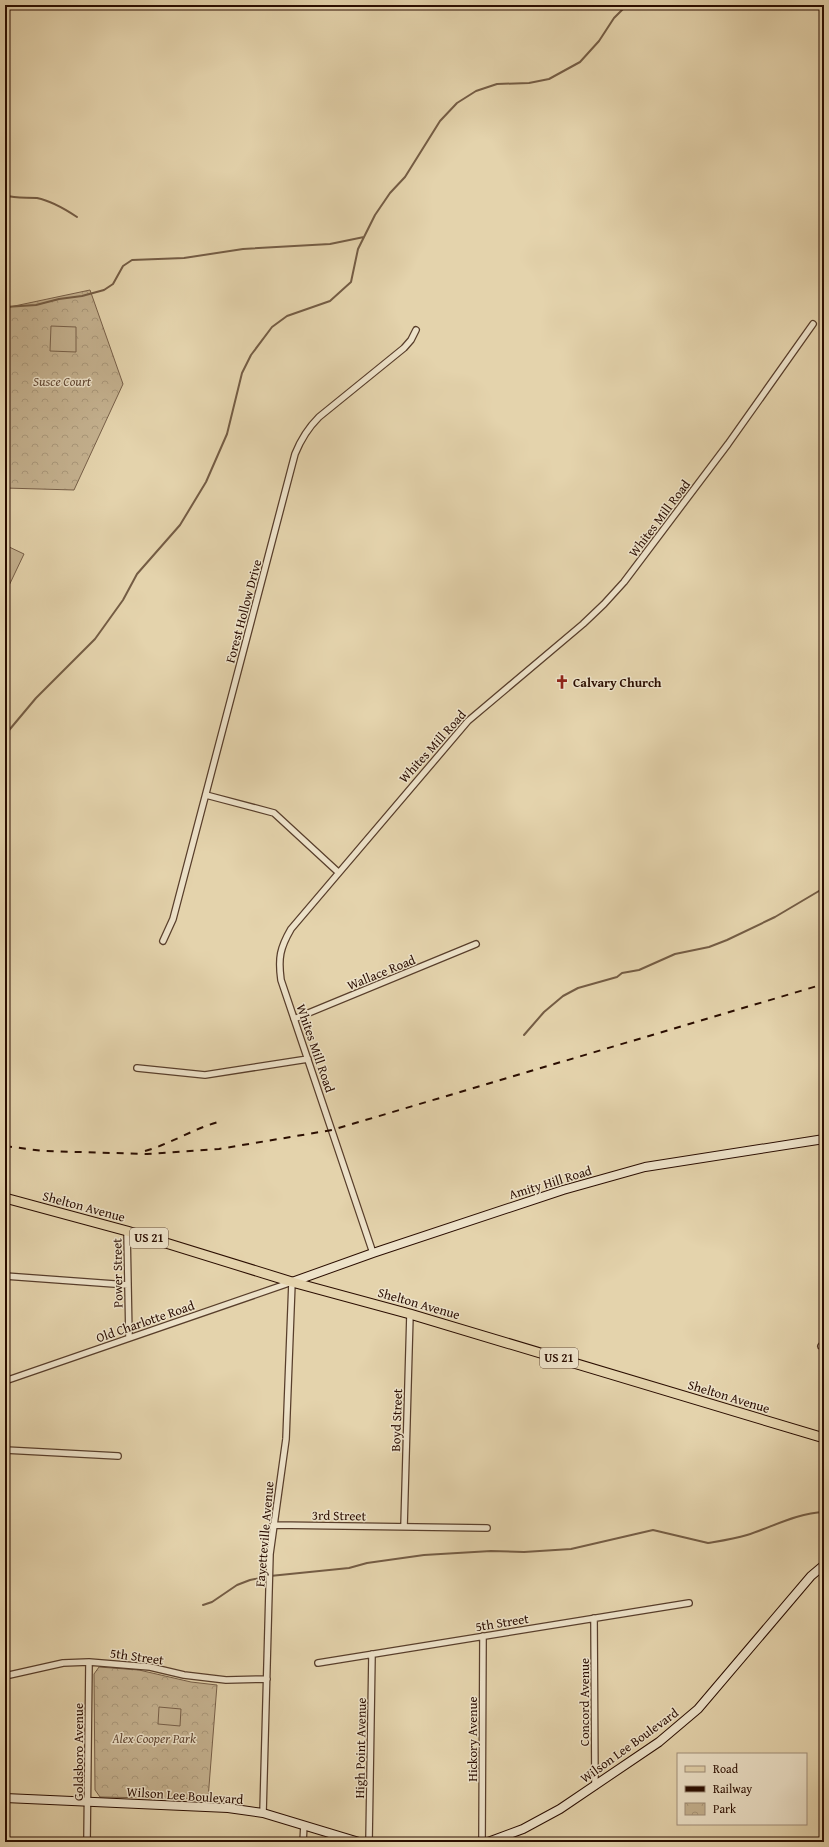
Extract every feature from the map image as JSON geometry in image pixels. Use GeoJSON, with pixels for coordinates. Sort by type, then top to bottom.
{"type":"FeatureCollection","features":[{"type":"Feature","properties":{"kind":"main road","name":"Shelton Avenue"},"geometry":{"type":"LineString","coordinates":[[5,1198],[127,1231],[292,1282],[410,1314],[824,1438]]}},
{"type":"Feature","properties":{"kind":"street","name":"Whites Mill Road"},"geometry":{"type":"LineString","coordinates":[[373,1253],[281,978],[278,962],[282,944],[291,928],[468,720],[583,624],[614,593],[643,558],[728,444],[813,324]]}},
{"type":"Feature","properties":{"kind":"street","name":"Forest Hollow Drive"},"geometry":{"type":"LineString","coordinates":[[163,941],[173,919],[293,462],[301,440],[309,428],[320,417],[404,348],[411,340],[416,330]]}},
{"type":"Feature","properties":{"kind":"street"},"geometry":{"type":"LineString","coordinates":[[206,795],[274,813],[338,872]]}},
{"type":"Feature","properties":{"kind":"street","name":"Wallace Road"},"geometry":{"type":"LineString","coordinates":[[294,1019],[476,944]]}},
{"type":"Feature","properties":{"kind":"street"},"geometry":{"type":"LineString","coordinates":[[137,1068],[205,1075],[308,1059]]}},
{"type":"Feature","properties":{"kind":"street","name":"Amity Hill Road"},"geometry":{"type":"LineString","coordinates":[[292,1282],[373,1253],[562,1190],[645,1166],[824,1138]]}},
{"type":"Feature","properties":{"kind":"street","name":"Power Street"},"geometry":{"type":"LineString","coordinates":[[127,1231],[129,1338]]}},
{"type":"Feature","properties":{"kind":"street"},"geometry":{"type":"LineString","coordinates":[[5,1276],[128,1285]]}},
{"type":"Feature","properties":{"kind":"street","name":"Old Charlotte Road"},"geometry":{"type":"LineString","coordinates":[[5,1381],[292,1282]]}},
{"type":"Feature","properties":{"kind":"street","name":"Fayetteville Avenue"},"geometry":{"type":"LineString","coordinates":[[263,1813],[270,1554],[286,1439],[292,1282]]}},
{"type":"Feature","properties":{"kind":"street","name":"Boyd Street"},"geometry":{"type":"LineString","coordinates":[[404,1527],[410,1314]]}},
{"type":"Feature","properties":{"kind":"street"},"geometry":{"type":"LineString","coordinates":[[5,1450],[118,1456]]}},
{"type":"Feature","properties":{"kind":"street","name":"3rd Street"},"geometry":{"type":"LineString","coordinates":[[273,1525],[487,1528]]}},
{"type":"Feature","properties":{"kind":"street","name":"Wilson Lee Boulevard"},"geometry":{"type":"LineString","coordinates":[[488,1842],[523,1829],[560,1809],[659,1742],[698,1709],[810,1576],[824,1565]]}},
{"type":"Feature","properties":{"kind":"street","name":"5th Street"},"geometry":{"type":"LineString","coordinates":[[318,1663],[689,1603]]}},
{"type":"Feature","properties":{"kind":"street","name":"Concord Avenue"},"geometry":{"type":"LineString","coordinates":[[594,1618],[595,1786]]}},
{"type":"Feature","properties":{"kind":"street","name":"Hickory Avenue"},"geometry":{"type":"LineString","coordinates":[[482,1842],[483,1636]]}},
{"type":"Feature","properties":{"kind":"street","name":"High Point Avenue"},"geometry":{"type":"LineString","coordinates":[[369,1842],[372,1654]]}},
{"type":"Feature","properties":{"kind":"street","name":"5th Street"},"geometry":{"type":"LineString","coordinates":[[5,1676],[63,1663],[89,1662],[150,1667],[184,1675],[226,1680],[267,1679]]}},
{"type":"Feature","properties":{"kind":"street","name":"Goldsboro Avenue"},"geometry":{"type":"LineString","coordinates":[[87,1842],[89,1802],[89,1662]]}},
{"type":"Feature","properties":{"kind":"street","name":"Wilson Lee Boulevard"},"geometry":{"type":"LineString","coordinates":[[5,1798],[228,1808],[263,1813],[359,1842]]}},
{"type":"Feature","properties":{"kind":"street"},"geometry":{"type":"LineString","coordinates":[[304,1825],[304,1842]]}},
{"type":"Feature","properties":{"kind":"green space","name":"Susce Court"},"geometry":{"type":"Polygon","coordinates":[[[90,290],[123,384],[74,490],[5,488],[5,308],[90,290]]]}},
{"type":"Feature","properties":{"kind":"green space"},"geometry":{"type":"Polygon","coordinates":[[[51,326],[76,327],[76,352],[50,351],[51,326]]]}},
{"type":"Feature","properties":{"kind":"green space"},"geometry":{"type":"Polygon","coordinates":[[[5,545],[24,554],[5,594],[5,545]]]}},
{"type":"Feature","properties":{"kind":"green space","name":"Alex Cooper Park"},"geometry":{"type":"Polygon","coordinates":[[[99,1667],[139,1670],[191,1682],[217,1685],[208,1799],[100,1797],[95,1790],[94,1674],[99,1667]]]}},
{"type":"Feature","properties":{"kind":"green space"},"geometry":{"type":"Polygon","coordinates":[[[159,1707],[181,1709],[180,1726],[158,1724],[159,1707]]]}},
{"type":"Feature","properties":{"kind":"waterway"},"geometry":{"type":"LineString","coordinates":[[5,735],[36,698],[95,639],[123,600],[137,574],[180,525],[206,482],[227,434],[242,373],[251,355],[272,327],[287,316],[330,301],[351,282],[358,249],[375,215],[390,193],[405,177],[440,121],[457,103],[476,91],[497,84],[529,83],[549,79],[580,62],[599,41],[614,18],[627,5]]}},
{"type":"Feature","properties":{"kind":"waterway"},"geometry":{"type":"LineString","coordinates":[[5,195],[43,199],[77,217]]}},
{"type":"Feature","properties":{"kind":"waterway"},"geometry":{"type":"LineString","coordinates":[[5,307],[36,305],[104,290],[113,284],[123,266],[132,260],[184,258],[243,249],[330,244],[364,237]]}},
{"type":"Feature","properties":{"kind":"waterway"},"geometry":{"type":"LineString","coordinates":[[524,1035],[544,1012],[563,996],[578,988],[617,977],[622,973],[639,970],[675,954],[709,947],[727,940],[775,917],[824,888]]}},
{"type":"Feature","properties":{"kind":"waterway"},"geometry":{"type":"LineString","coordinates":[[203,1605],[212,1602],[237,1585],[250,1580],[270,1576],[349,1568],[367,1563],[424,1555],[491,1551],[524,1552],[571,1549],[653,1530],[708,1543],[727,1540],[756,1532],[804,1515],[824,1512]]}},
{"type":"Feature","properties":{"kind":"railway"},"geometry":{"type":"LineString","coordinates":[[5,1146],[43,1151],[147,1154],[219,1149],[332,1130],[824,984]]}},
{"type":"Feature","properties":{"kind":"railway"},"geometry":{"type":"LineString","coordinates":[[145,1151],[218,1122]]}},
{"type":"Feature","properties":{"kind":"place","name":"Calvary Church"},"geometry":{"type":"Point","coordinates":[562,682]}}]}
